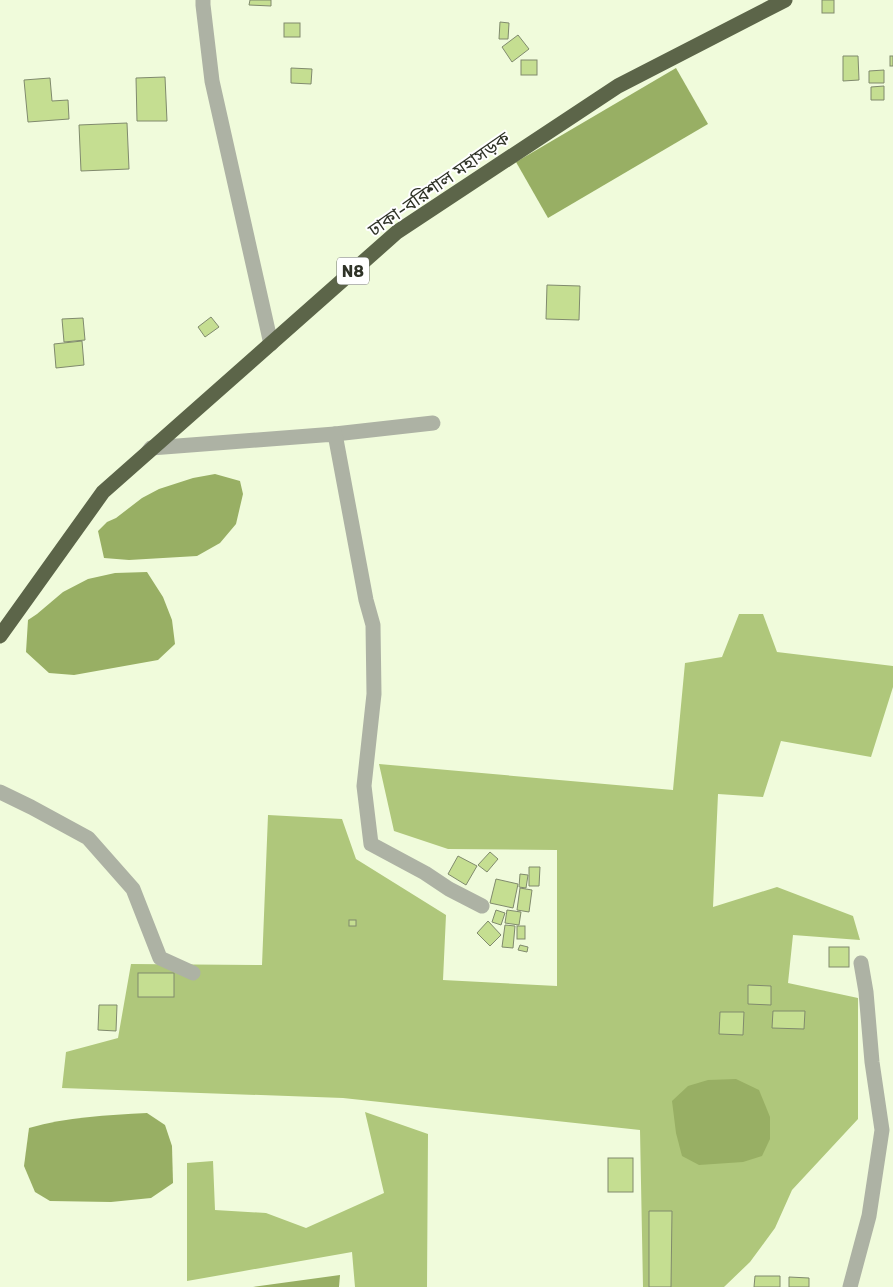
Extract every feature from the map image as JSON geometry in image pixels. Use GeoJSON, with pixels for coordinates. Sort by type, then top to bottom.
{"type":"FeatureCollection","features":[{"type":"Feature","properties":{"kind":"highway","name":"ঢাকা-বরিশাল মহাসড়ক"},"geometry":{"type":"LineString","coordinates":[[0,636],[103,492],[397,232],[618,86],[785,0]]}},
{"type":"Feature","properties":{"kind":"street"},"geometry":{"type":"LineString","coordinates":[[204,0],[203,6],[212,81],[271,344]]}},
{"type":"Feature","properties":{"kind":"street"},"geometry":{"type":"LineString","coordinates":[[145,455],[151,448],[335,434],[433,423]]}},
{"type":"Feature","properties":{"kind":"street"},"geometry":{"type":"LineString","coordinates":[[335,434],[366,600],[373,625],[374,694],[364,786],[371,844],[482,906]]}},
{"type":"Feature","properties":{"kind":"street"},"geometry":{"type":"LineString","coordinates":[[0,792],[88,838],[133,889],[160,958],[194,973]]}},
{"type":"Feature","properties":{"kind":"street"},"geometry":{"type":"LineString","coordinates":[[850,1287],[869,1216],[882,1130],[861,963]]}},
{"type":"Feature","properties":{"kind":"shaded area"},"geometry":{"type":"Polygon","coordinates":[[[676,68],[708,124],[548,218],[516,162],[676,68]]]}},
{"type":"Feature","properties":{"kind":"shaded area"},"geometry":{"type":"Polygon","coordinates":[[[215,474],[240,481],[243,494],[236,524],[220,543],[197,556],[129,560],[104,558],[98,531],[107,522],[116,518],[142,498],[159,489],[193,478],[215,474]]]}},
{"type":"Feature","properties":{"kind":"shaded area"},"geometry":{"type":"Polygon","coordinates":[[[147,572],[163,597],[172,620],[175,644],[158,660],[74,675],[49,673],[26,652],[28,620],[63,592],[88,579],[115,573],[147,572]]]}},
{"type":"Feature","properties":{"kind":"shaded area"},"geometry":{"type":"Polygon","coordinates":[[[739,614],[763,614],[777,652],[893,666],[893,687],[871,757],[781,741],[763,797],[718,794],[713,907],[777,887],[853,916],[860,940],[793,935],[788,983],[858,998],[858,1119],[792,1190],[775,1228],[750,1262],[724,1287],[643,1287],[640,1130],[343,1098],[62,1088],[66,1052],[118,1038],[131,964],[262,965],[268,815],[342,819],[356,859],[446,915],[443,980],[557,986],[557,850],[448,849],[394,831],[379,764],[673,790],[685,663],[722,657],[739,614]]]}},
{"type":"Feature","properties":{"kind":"shaded area"},"geometry":{"type":"Polygon","coordinates":[[[736,1079],[759,1090],[770,1117],[770,1139],[762,1156],[743,1162],[699,1165],[682,1156],[676,1133],[672,1101],[688,1086],[708,1080],[736,1079]]]}},
{"type":"Feature","properties":{"kind":"shaded area"},"geometry":{"type":"Polygon","coordinates":[[[365,1112],[428,1134],[427,1287],[355,1287],[352,1252],[187,1281],[187,1163],[213,1161],[215,1210],[266,1213],[306,1228],[384,1193],[365,1112]]]}},
{"type":"Feature","properties":{"kind":"shaded area"},"geometry":{"type":"Polygon","coordinates":[[[147,1113],[165,1125],[172,1146],[173,1183],[151,1198],[111,1202],[50,1201],[35,1192],[24,1166],[29,1128],[72,1119],[147,1113]]]}},
{"type":"Feature","properties":{"kind":"shaded area"},"geometry":{"type":"Polygon","coordinates":[[[340,1275],[339,1287],[253,1287],[340,1275]]]}},
{"type":"Feature","properties":{"kind":"building"},"geometry":{"type":"Polygon","coordinates":[[[250,0],[271,0],[271,6],[249,5],[250,0]]]}},
{"type":"Feature","properties":{"kind":"building"},"geometry":{"type":"Polygon","coordinates":[[[822,0],[834,0],[834,13],[822,13],[822,0]]]}},
{"type":"Feature","properties":{"kind":"building"},"geometry":{"type":"Polygon","coordinates":[[[500,22],[509,23],[508,39],[499,39],[500,22]]]}},
{"type":"Feature","properties":{"kind":"building"},"geometry":{"type":"Polygon","coordinates":[[[284,23],[300,23],[300,37],[284,37],[284,23]]]}},
{"type":"Feature","properties":{"kind":"building"},"geometry":{"type":"Polygon","coordinates":[[[518,35],[529,49],[512,62],[502,47],[518,35]]]}},
{"type":"Feature","properties":{"kind":"building"},"geometry":{"type":"Polygon","coordinates":[[[843,56],[858,56],[859,80],[843,81],[843,56]]]}},
{"type":"Feature","properties":{"kind":"building"},"geometry":{"type":"Polygon","coordinates":[[[890,56],[893,56],[893,66],[890,66],[890,56]]]}},
{"type":"Feature","properties":{"kind":"building"},"geometry":{"type":"Polygon","coordinates":[[[521,60],[537,60],[537,75],[521,75],[521,60]]]}},
{"type":"Feature","properties":{"kind":"building"},"geometry":{"type":"Polygon","coordinates":[[[291,68],[312,69],[311,84],[291,83],[291,68]]]}},
{"type":"Feature","properties":{"kind":"building"},"geometry":{"type":"Polygon","coordinates":[[[884,70],[884,83],[869,83],[869,71],[884,70]]]}},
{"type":"Feature","properties":{"kind":"building"},"geometry":{"type":"Polygon","coordinates":[[[165,77],[167,121],[137,121],[136,78],[165,77]]]}},
{"type":"Feature","properties":{"kind":"building"},"geometry":{"type":"Polygon","coordinates":[[[50,78],[52,101],[68,100],[69,119],[28,122],[24,80],[50,78]]]}},
{"type":"Feature","properties":{"kind":"building"},"geometry":{"type":"Polygon","coordinates":[[[884,86],[884,100],[871,100],[871,87],[884,86]]]}},
{"type":"Feature","properties":{"kind":"building"},"geometry":{"type":"Polygon","coordinates":[[[127,123],[129,169],[81,171],[79,125],[127,123]]]}},
{"type":"Feature","properties":{"kind":"building"},"geometry":{"type":"Polygon","coordinates":[[[547,285],[580,286],[579,320],[546,319],[547,285]]]}},
{"type":"Feature","properties":{"kind":"building"},"geometry":{"type":"Polygon","coordinates":[[[211,317],[219,327],[205,337],[198,327],[211,317]]]}},
{"type":"Feature","properties":{"kind":"building"},"geometry":{"type":"Polygon","coordinates":[[[83,318],[85,340],[64,342],[62,319],[83,318]]]}},
{"type":"Feature","properties":{"kind":"building"},"geometry":{"type":"Polygon","coordinates":[[[82,341],[84,365],[56,368],[54,344],[82,341]]]}},
{"type":"Feature","properties":{"kind":"building"},"geometry":{"type":"Polygon","coordinates":[[[490,852],[498,859],[487,872],[478,865],[490,852]]]}},
{"type":"Feature","properties":{"kind":"building"},"geometry":{"type":"Polygon","coordinates":[[[458,856],[477,866],[466,885],[448,874],[458,856]]]}},
{"type":"Feature","properties":{"kind":"building"},"geometry":{"type":"Polygon","coordinates":[[[529,867],[540,867],[539,886],[529,886],[529,867]]]}},
{"type":"Feature","properties":{"kind":"building"},"geometry":{"type":"Polygon","coordinates":[[[520,874],[528,875],[526,888],[519,887],[520,874]]]}},
{"type":"Feature","properties":{"kind":"building"},"geometry":{"type":"Polygon","coordinates":[[[496,879],[518,884],[513,908],[490,903],[496,879]]]}},
{"type":"Feature","properties":{"kind":"building"},"geometry":{"type":"Polygon","coordinates":[[[520,888],[532,890],[529,912],[517,910],[520,888]]]}},
{"type":"Feature","properties":{"kind":"building"},"geometry":{"type":"Polygon","coordinates":[[[496,910],[505,913],[501,925],[492,922],[496,910]]]}},
{"type":"Feature","properties":{"kind":"building"},"geometry":{"type":"Polygon","coordinates":[[[507,910],[521,912],[519,925],[505,923],[507,910]]]}},
{"type":"Feature","properties":{"kind":"building"},"geometry":{"type":"Polygon","coordinates":[[[349,920],[356,920],[356,926],[349,926],[349,920]]]}},
{"type":"Feature","properties":{"kind":"building"},"geometry":{"type":"Polygon","coordinates":[[[488,921],[501,935],[490,946],[477,933],[488,921]]]}},
{"type":"Feature","properties":{"kind":"building"},"geometry":{"type":"Polygon","coordinates":[[[505,925],[515,926],[513,948],[502,947],[505,925]]]}},
{"type":"Feature","properties":{"kind":"building"},"geometry":{"type":"Polygon","coordinates":[[[517,926],[525,926],[525,939],[517,939],[517,926]]]}},
{"type":"Feature","properties":{"kind":"building"},"geometry":{"type":"Polygon","coordinates":[[[520,945],[528,947],[527,952],[518,950],[520,945]]]}},
{"type":"Feature","properties":{"kind":"building"},"geometry":{"type":"Polygon","coordinates":[[[829,947],[849,947],[849,967],[829,967],[829,947]]]}},
{"type":"Feature","properties":{"kind":"building"},"geometry":{"type":"Polygon","coordinates":[[[138,973],[174,973],[174,997],[138,997],[138,973]]]}},
{"type":"Feature","properties":{"kind":"building"},"geometry":{"type":"Polygon","coordinates":[[[748,985],[771,986],[771,1005],[748,1004],[748,985]]]}},
{"type":"Feature","properties":{"kind":"building"},"geometry":{"type":"Polygon","coordinates":[[[99,1005],[117,1005],[116,1031],[98,1030],[99,1005]]]}},
{"type":"Feature","properties":{"kind":"building"},"geometry":{"type":"Polygon","coordinates":[[[773,1011],[805,1011],[804,1029],[772,1028],[773,1011]]]}},
{"type":"Feature","properties":{"kind":"building"},"geometry":{"type":"Polygon","coordinates":[[[720,1012],[744,1012],[743,1035],[719,1034],[720,1012]]]}},
{"type":"Feature","properties":{"kind":"building"},"geometry":{"type":"Polygon","coordinates":[[[608,1158],[633,1158],[633,1192],[608,1192],[608,1158]]]}},
{"type":"Feature","properties":{"kind":"building"},"geometry":{"type":"Polygon","coordinates":[[[649,1211],[672,1211],[671,1287],[649,1287],[649,1211]]]}},
{"type":"Feature","properties":{"kind":"building"},"geometry":{"type":"Polygon","coordinates":[[[755,1276],[780,1276],[780,1287],[754,1287],[755,1276]]]}},
{"type":"Feature","properties":{"kind":"building"},"geometry":{"type":"Polygon","coordinates":[[[789,1277],[809,1278],[809,1287],[789,1287],[789,1277]]]}}]}
